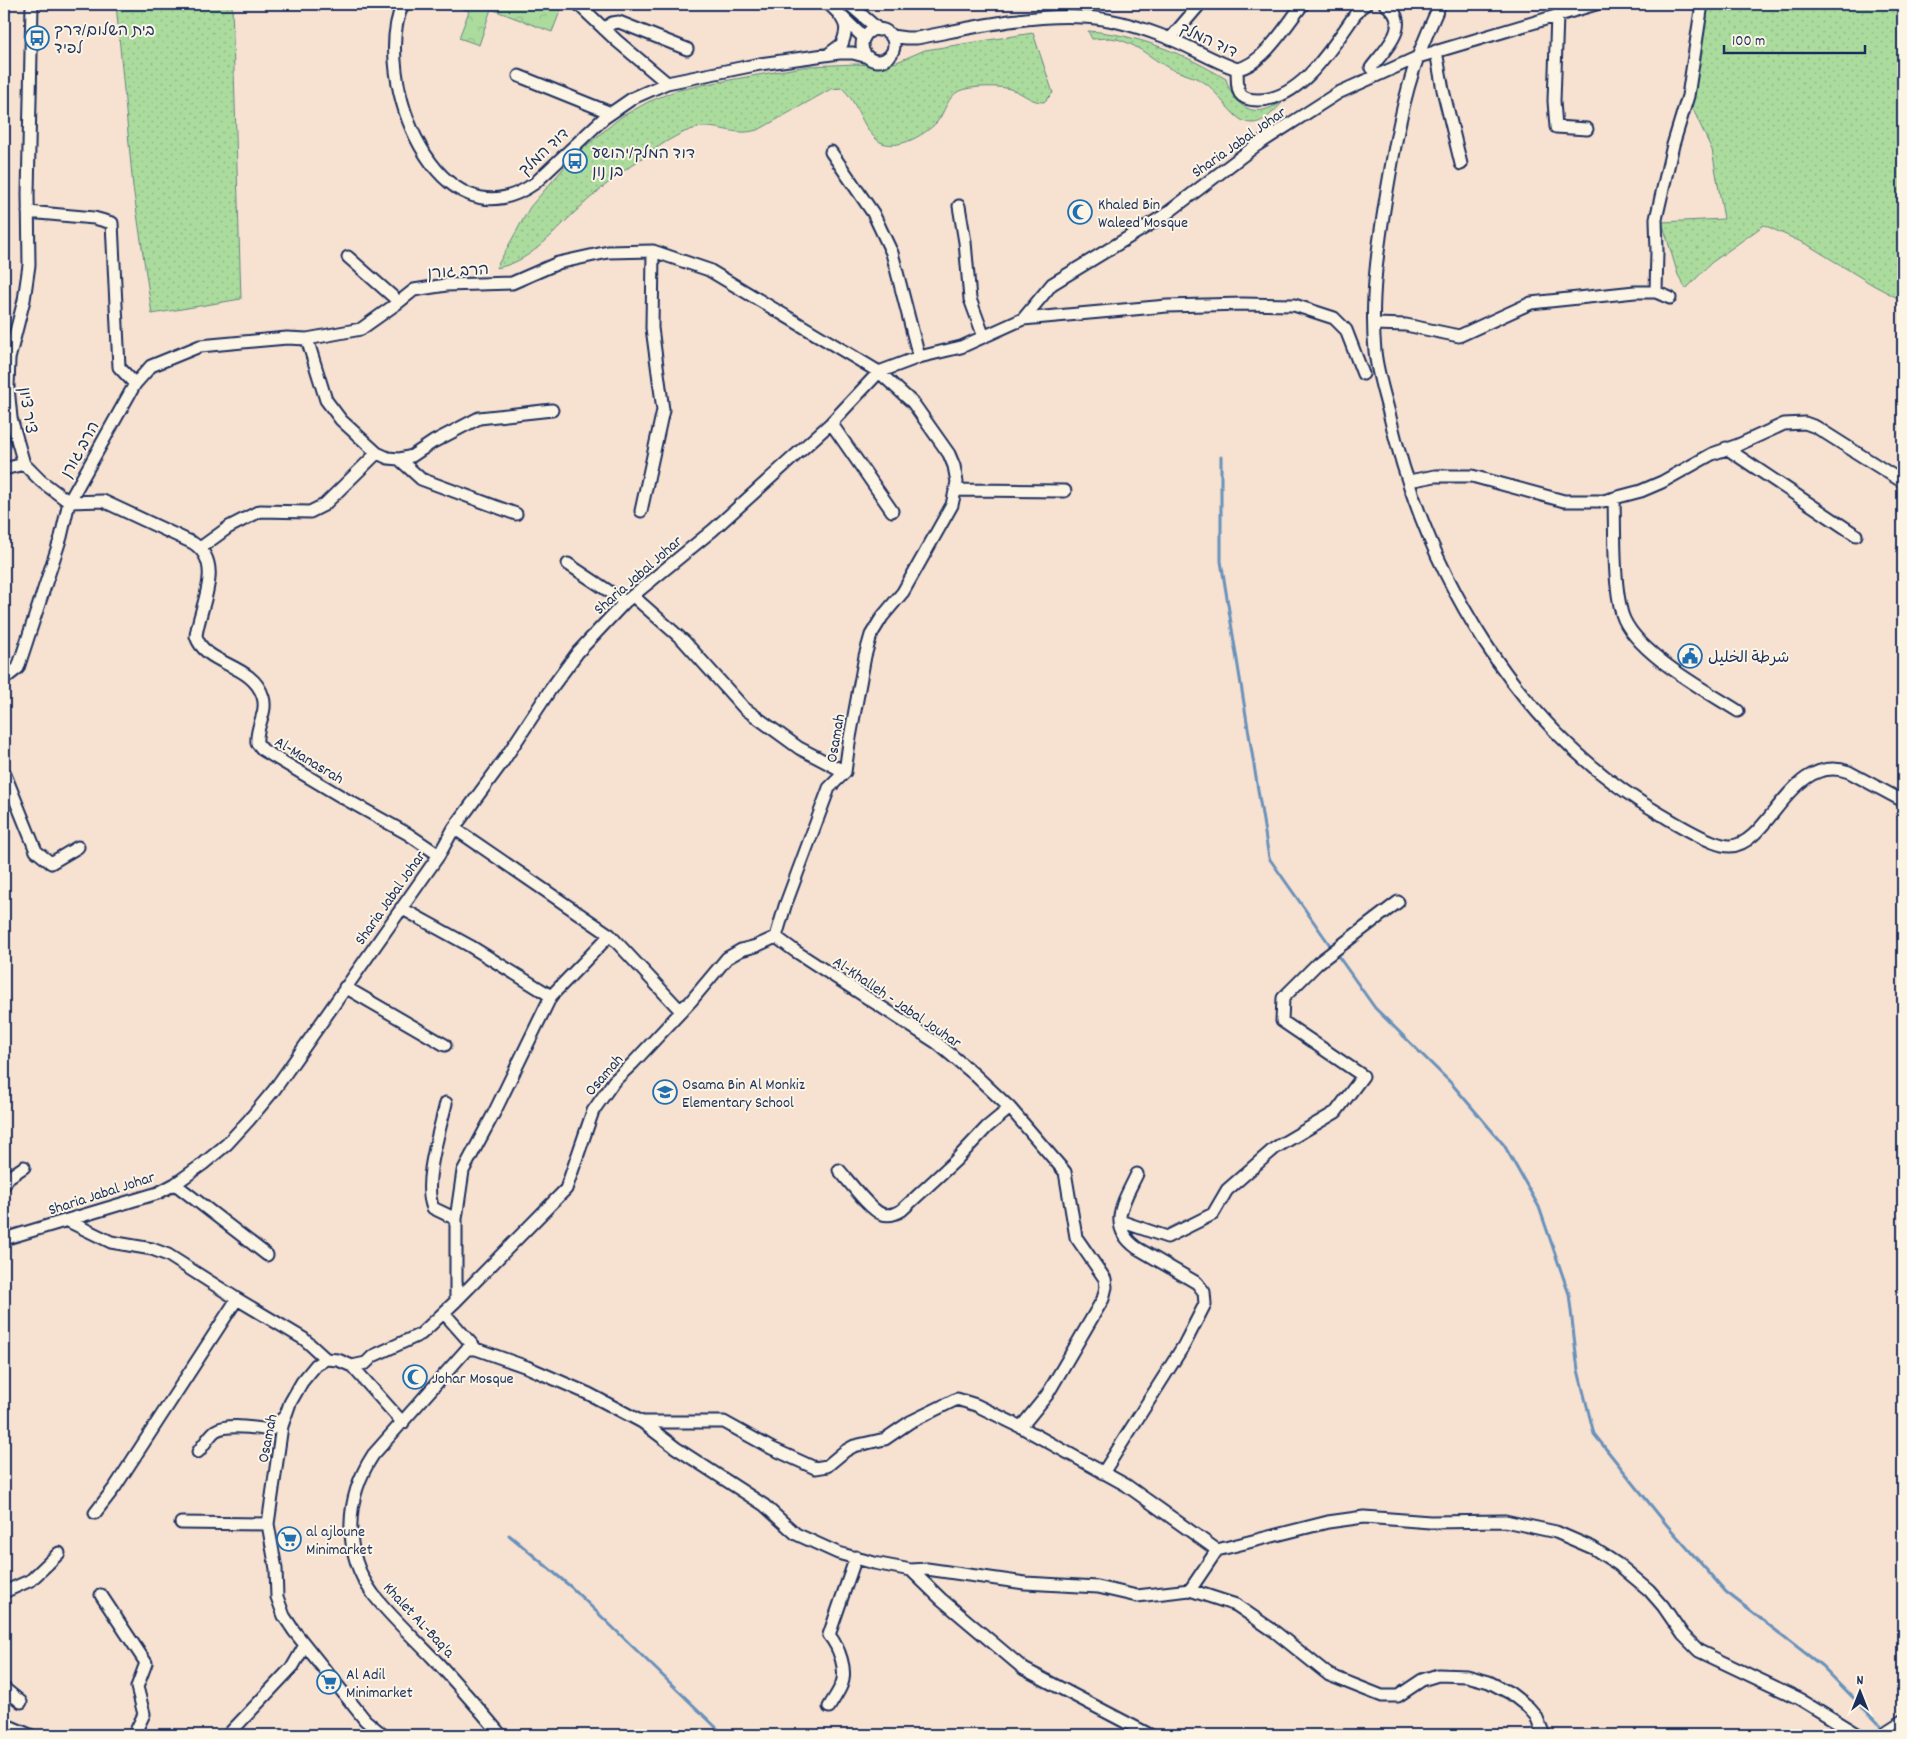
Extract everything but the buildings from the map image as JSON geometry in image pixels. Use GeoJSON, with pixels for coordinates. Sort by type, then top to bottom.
{"type":"FeatureCollection","features":[{"type":"Feature","properties":{"kind":"street","name":"ציר ציון"},"geometry":{"type":"LineString","coordinates":[[32,4],[28,212],[29,265],[24,300],[9,358],[8,387],[11,418],[24,464],[41,481],[69,502]]}},
{"type":"Feature","properties":{"kind":"street","name":"דוד המלך"},"geometry":{"type":"LineString","coordinates":[[403,4],[396,27],[396,64],[405,110],[413,130],[434,168],[452,186],[464,192],[489,198],[513,195],[525,190],[611,113],[633,98],[667,83],[760,64],[839,53],[853,53],[868,57]]}},
{"type":"Feature","properties":{"kind":"street"},"geometry":{"type":"LineString","coordinates":[[578,4],[667,83]]}},
{"type":"Feature","properties":{"kind":"street"},"geometry":{"type":"LineString","coordinates":[[849,4],[879,30],[891,36],[893,41],[892,52],[881,61],[876,61],[868,57],[863,51],[863,40],[870,31],[879,30]]}},
{"type":"Feature","properties":{"kind":"street"},"geometry":{"type":"LineString","coordinates":[[1170,39],[1200,4]]}},
{"type":"Feature","properties":{"kind":"street"},"geometry":{"type":"LineString","coordinates":[[1236,69],[1251,64],[1261,56],[1303,4]]}},
{"type":"Feature","properties":{"kind":"street","name":"דוד המלך"},"geometry":{"type":"LineString","coordinates":[[891,36],[917,38],[1020,20],[1083,17],[1120,23],[1170,39],[1236,69],[1238,91],[1247,100],[1267,100],[1293,89],[1305,79],[1319,64],[1360,8],[1366,4]]}},
{"type":"Feature","properties":{"kind":"street"},"geometry":{"type":"LineString","coordinates":[[1370,68],[1396,34],[1396,16],[1392,8],[1385,4]]}},
{"type":"Feature","properties":{"kind":"street"},"geometry":{"type":"LineString","coordinates":[[1440,4],[1418,57],[1392,158],[1376,262],[1374,324],[1377,361],[1393,430],[1409,481],[1428,534],[1449,580],[1475,626],[1498,662],[1521,692],[1563,740],[1607,779],[1646,806],[1696,835],[1730,846],[1750,839],[1794,788],[1807,778],[1828,769],[1840,769],[1849,772],[1903,801]]}},
{"type":"Feature","properties":{"kind":"street","name":"Sharia Jabal Johar"},"geometry":{"type":"LineString","coordinates":[[4,1239],[158,1193],[175,1184],[227,1144],[274,1090],[439,855],[454,828],[504,760],[550,690],[578,652],[629,599],[713,530],[831,423],[879,372],[919,357],[961,347],[1022,319],[1052,284],[1162,217],[1254,147],[1338,93],[1418,57],[1596,4]]}},
{"type":"Feature","properties":{"kind":"street"},"geometry":{"type":"LineString","coordinates":[[1656,292],[1656,219],[1673,145],[1688,96],[1702,4]]}},
{"type":"Feature","properties":{"kind":"street"},"geometry":{"type":"LineString","coordinates":[[833,8],[863,40]]}},
{"type":"Feature","properties":{"kind":"street"},"geometry":{"type":"LineString","coordinates":[[827,55],[842,44],[845,37],[846,26],[833,8]]}},
{"type":"Feature","properties":{"kind":"street"},"geometry":{"type":"LineString","coordinates":[[1557,16],[1554,101],[1556,127],[1587,129]]}},
{"type":"Feature","properties":{"kind":"street"},"geometry":{"type":"LineString","coordinates":[[604,29],[612,23],[619,22],[687,49]]}},
{"type":"Feature","properties":{"kind":"street","name":"דוד המלך"},"geometry":{"type":"LineString","coordinates":[[892,52],[917,38]]}},
{"type":"Feature","properties":{"kind":"street","name":"דוד המלך"},"geometry":{"type":"LineString","coordinates":[[839,53],[863,40]]}},
{"type":"Feature","properties":{"kind":"street"},"geometry":{"type":"LineString","coordinates":[[1436,51],[1443,90],[1461,164]]}},
{"type":"Feature","properties":{"kind":"street"},"geometry":{"type":"LineString","coordinates":[[519,76],[611,113]]}},
{"type":"Feature","properties":{"kind":"street"},"geometry":{"type":"LineString","coordinates":[[831,152],[873,213],[892,253],[919,357]]}},
{"type":"Feature","properties":{"kind":"street"},"geometry":{"type":"LineString","coordinates":[[959,206],[965,242],[970,299],[984,337]]}},
{"type":"Feature","properties":{"kind":"street"},"geometry":{"type":"LineString","coordinates":[[28,212],[94,218],[112,223],[119,367],[135,384]]}},
{"type":"Feature","properties":{"kind":"street"},"geometry":{"type":"LineString","coordinates":[[641,511],[663,410],[652,328],[653,251]]}},
{"type":"Feature","properties":{"kind":"street","name":"הרב גורן"},"geometry":{"type":"LineString","coordinates":[[4,679],[18,668],[61,537],[69,502],[135,384],[152,366],[200,346],[288,338],[308,339],[361,329],[414,290],[446,285],[512,284],[558,263],[608,252],[653,251],[709,270],[879,372]]}},
{"type":"Feature","properties":{"kind":"street"},"geometry":{"type":"LineString","coordinates":[[348,257],[399,302]]}},
{"type":"Feature","properties":{"kind":"street"},"geometry":{"type":"LineString","coordinates":[[1374,324],[1406,325],[1459,336],[1531,303],[1635,292],[1656,292],[1670,298]]}},
{"type":"Feature","properties":{"kind":"street"},"geometry":{"type":"LineString","coordinates":[[1022,319],[1167,306],[1294,305],[1334,318],[1346,330],[1363,374]]}},
{"type":"Feature","properties":{"kind":"street"},"geometry":{"type":"LineString","coordinates":[[308,339],[326,400],[341,420],[377,453],[399,459],[422,479],[516,514]]}},
{"type":"Feature","properties":{"kind":"street","name":"Osamah"},"geometry":{"type":"LineString","coordinates":[[352,1366],[366,1364],[373,1356],[421,1334],[540,1217],[566,1189],[586,1128],[599,1100],[614,1081],[691,1001],[727,958],[741,950],[776,937],[785,906],[830,788],[846,772],[849,743],[869,640],[882,617],[903,592],[952,505],[956,490],[954,466],[946,449],[913,403],[879,372]]}},
{"type":"Feature","properties":{"kind":"street"},"geometry":{"type":"LineString","coordinates":[[399,459],[412,456],[433,442],[478,418],[552,410]]}},
{"type":"Feature","properties":{"kind":"street"},"geometry":{"type":"LineString","coordinates":[[831,423],[892,511]]}},
{"type":"Feature","properties":{"kind":"street"},"geometry":{"type":"LineString","coordinates":[[1409,481],[1435,476],[1472,476],[1564,501],[1583,502],[1614,498],[1641,491],[1712,454],[1738,445],[1784,424],[1805,423],[1816,426],[1903,482]]}},
{"type":"Feature","properties":{"kind":"street"},"geometry":{"type":"LineString","coordinates":[[1726,448],[1856,535]]}},
{"type":"Feature","properties":{"kind":"street"},"geometry":{"type":"LineString","coordinates":[[69,502],[103,500],[200,548],[230,526],[260,511],[310,512],[324,505],[377,453]]}},
{"type":"Feature","properties":{"kind":"street"},"geometry":{"type":"LineString","coordinates":[[4,469],[24,464]]}},
{"type":"Feature","properties":{"kind":"street"},"geometry":{"type":"LineString","coordinates":[[956,490],[1064,491]]}},
{"type":"Feature","properties":{"kind":"street"},"geometry":{"type":"LineString","coordinates":[[1614,498],[1618,594],[1622,614],[1629,630],[1648,649],[1680,674],[1738,711]]}},
{"type":"Feature","properties":{"kind":"street","name":"Al-Manasrah"},"geometry":{"type":"LineString","coordinates":[[200,548],[206,557],[209,568],[207,596],[196,636],[202,647],[215,657],[250,675],[259,686],[264,698],[265,709],[257,729],[257,743],[263,750],[408,834],[439,855]]}},
{"type":"Feature","properties":{"kind":"street"},"geometry":{"type":"LineString","coordinates":[[568,564],[629,599],[684,641],[744,708],[799,748],[846,772]]}},
{"type":"Feature","properties":{"kind":"street"},"geometry":{"type":"LineString","coordinates":[[4,772],[36,851],[51,863],[78,847]]}},
{"type":"Feature","properties":{"kind":"street"},"geometry":{"type":"LineString","coordinates":[[454,828],[610,935],[680,1010],[691,1001]]}},
{"type":"Feature","properties":{"kind":"street"},"geometry":{"type":"LineString","coordinates":[[1120,1221],[1167,1238],[1213,1214],[1227,1190],[1275,1148],[1336,1112],[1363,1076],[1282,1022],[1283,998],[1318,963],[1398,902]]}},
{"type":"Feature","properties":{"kind":"street"},"geometry":{"type":"LineString","coordinates":[[401,908],[470,946],[551,996]]}},
{"type":"Feature","properties":{"kind":"street"},"geometry":{"type":"LineString","coordinates":[[456,1301],[456,1220],[464,1170],[551,996],[610,935]]}},
{"type":"Feature","properties":{"kind":"street","name":"Al-Khalleh - Jabal Jouhar"},"geometry":{"type":"LineString","coordinates":[[776,937],[803,957],[937,1043],[1010,1108],[1066,1172],[1076,1237],[1103,1275],[1106,1287],[1103,1299],[1047,1394],[1021,1427]]}},
{"type":"Feature","properties":{"kind":"street"},"geometry":{"type":"LineString","coordinates":[[345,987],[445,1045]]}},
{"type":"Feature","properties":{"kind":"street"},"geometry":{"type":"LineString","coordinates":[[446,1103],[429,1181],[429,1195],[433,1208],[456,1220]]}},
{"type":"Feature","properties":{"kind":"street"},"geometry":{"type":"LineString","coordinates":[[839,1170],[875,1210],[885,1215],[896,1214],[955,1162],[987,1128],[1010,1108]]}},
{"type":"Feature","properties":{"kind":"street"},"geometry":{"type":"LineString","coordinates":[[4,1185],[9,1177],[24,1167]]}},
{"type":"Feature","properties":{"kind":"street"},"geometry":{"type":"LineString","coordinates":[[1103,1473],[1184,1345],[1202,1311],[1205,1300],[1202,1289],[1197,1283],[1130,1243],[1123,1233],[1120,1221],[1121,1208],[1137,1174]]}},
{"type":"Feature","properties":{"kind":"street"},"geometry":{"type":"LineString","coordinates":[[175,1184],[267,1255]]}},
{"type":"Feature","properties":{"kind":"street"},"geometry":{"type":"LineString","coordinates":[[68,1221],[112,1242],[152,1249],[168,1255],[304,1339],[326,1359],[338,1360],[352,1366],[403,1423]]}},
{"type":"Feature","properties":{"kind":"street"},"geometry":{"type":"LineString","coordinates":[[95,1514],[115,1487],[237,1299]]}},
{"type":"Feature","properties":{"kind":"street"},"geometry":{"type":"LineString","coordinates":[[444,1313],[476,1349],[527,1367],[589,1394],[642,1422],[676,1448],[764,1505],[796,1534],[821,1546],[856,1557],[911,1570],[928,1569],[1025,1583],[1098,1586],[1137,1596],[1190,1590],[1236,1605],[1274,1630],[1329,1675],[1382,1696],[1398,1696],[1422,1680],[1438,1675],[1467,1676],[1489,1682],[1510,1693],[1528,1707],[1536,1716],[1544,1735]]}},
{"type":"Feature","properties":{"kind":"street","name":"Khalet AL-Baq'a"},"geometry":{"type":"LineString","coordinates":[[476,1349],[467,1349],[373,1455],[357,1487],[352,1508],[350,1530],[357,1564],[374,1594],[460,1686],[501,1735]]}},
{"type":"Feature","properties":{"kind":"street","name":"Osamah"},"geometry":{"type":"LineString","coordinates":[[326,1359],[316,1365],[302,1382],[286,1415],[280,1438],[268,1524],[276,1569],[277,1598],[289,1624],[305,1645],[366,1720],[383,1735]]}},
{"type":"Feature","properties":{"kind":"street"},"geometry":{"type":"LineString","coordinates":[[642,1422],[724,1422],[771,1448],[820,1468],[829,1465],[849,1448],[885,1439],[910,1422],[957,1399],[976,1405],[1021,1427],[1126,1485],[1217,1550]]}},
{"type":"Feature","properties":{"kind":"street"},"geometry":{"type":"LineString","coordinates":[[198,1452],[216,1430],[231,1427],[250,1427],[270,1430],[286,1415]]}},
{"type":"Feature","properties":{"kind":"street"},"geometry":{"type":"LineString","coordinates":[[1190,1590],[1217,1550],[1328,1522],[1364,1517],[1438,1522],[1505,1521],[1556,1532],[1593,1548],[1619,1565],[1649,1590],[1663,1606],[1683,1635],[1699,1651],[1800,1699],[1860,1735]]}},
{"type":"Feature","properties":{"kind":"street"},"geometry":{"type":"LineString","coordinates":[[181,1523],[268,1524]]}},
{"type":"Feature","properties":{"kind":"street"},"geometry":{"type":"LineString","coordinates":[[4,1592],[31,1580],[58,1554]]}},
{"type":"Feature","properties":{"kind":"street"},"geometry":{"type":"LineString","coordinates":[[829,1707],[842,1684],[842,1664],[838,1646],[829,1635],[856,1557]]}},
{"type":"Feature","properties":{"kind":"street"},"geometry":{"type":"LineString","coordinates":[[911,1570],[941,1599],[1024,1669],[1131,1731],[1150,1735]]}},
{"type":"Feature","properties":{"kind":"street"},"geometry":{"type":"LineString","coordinates":[[101,1595],[146,1664],[138,1687],[144,1714],[134,1735]]}},
{"type":"Feature","properties":{"kind":"street"},"geometry":{"type":"LineString","coordinates":[[228,1735],[293,1666],[305,1645]]}},
{"type":"Feature","properties":{"kind":"street"},"geometry":{"type":"LineString","coordinates":[[4,1691],[5,1689],[22,1702]]}},
{"type":"Feature","properties":{"kind":"street"},"geometry":{"type":"LineString","coordinates":[[1881,1735],[1903,1721]]}},
{"type":"Feature","properties":{"kind":"street"},"geometry":{"type":"LineString","coordinates":[[4,1724],[30,1735]]}},
{"type":"Feature","properties":{"kind":"green space"},"geometry":{"type":"Polygon","coordinates":[[[116,4],[232,4],[241,299],[152,314],[133,187],[116,4]]]}},
{"type":"Feature","properties":{"kind":"green space"},"geometry":{"type":"Polygon","coordinates":[[[450,4],[563,4],[552,32],[491,9],[479,45],[459,38],[469,11],[450,4]]]}},
{"type":"Feature","properties":{"kind":"green space"},"geometry":{"type":"Polygon","coordinates":[[[1703,4],[1903,4],[1903,301],[1808,245],[1764,225],[1711,263],[1686,289],[1678,275],[1662,222],[1724,219],[1712,150],[1692,107],[1703,4]]]}},
{"type":"Feature","properties":{"kind":"green space"},"geometry":{"type":"Polygon","coordinates":[[[1088,31],[1124,36],[1142,41],[1194,61],[1226,79],[1234,97],[1250,109],[1256,111],[1263,110],[1282,103],[1262,121],[1246,122],[1236,116],[1212,89],[1203,82],[1169,68],[1142,50],[1127,43],[1111,38],[1092,39],[1088,31]]]}},
{"type":"Feature","properties":{"kind":"green space"},"geometry":{"type":"Polygon","coordinates":[[[1033,33],[1053,93],[1044,102],[1035,101],[1008,88],[978,87],[964,89],[952,97],[937,122],[924,133],[908,141],[890,145],[876,139],[871,134],[852,100],[842,88],[831,89],[760,129],[738,132],[704,127],[685,132],[664,143],[614,178],[530,254],[508,265],[496,268],[530,207],[576,154],[621,117],[648,102],[675,91],[808,66],[857,64],[880,66],[897,62],[925,50],[1033,33]]]}},
{"type":"Feature","properties":{"kind":"waterway"},"geometry":{"type":"LineString","coordinates":[[1221,457],[1221,561],[1269,858],[1332,948]]}},
{"type":"Feature","properties":{"kind":"waterway"},"geometry":{"type":"LineString","coordinates":[[1336,953],[1375,1008],[1451,1083],[1504,1145],[1539,1207],[1569,1294],[1578,1370],[1594,1434],[1666,1524],[1726,1592],[1822,1666],[1885,1730]]}},
{"type":"Feature","properties":{"kind":"waterway"},"geometry":{"type":"LineString","coordinates":[[509,1535],[571,1587],[724,1735]]}},
{"type":"Feature","properties":{"kind":"place","name":"בית השלום/דרך לפיד"},"geometry":{"type":"Point","coordinates":[37,38]}},
{"type":"Feature","properties":{"kind":"place","name":"דוד המלך/יהושע בן נון"},"geometry":{"type":"Point","coordinates":[575,161]}},
{"type":"Feature","properties":{"kind":"place","name":"Khaled Bin Waleed Mosque"},"geometry":{"type":"Point","coordinates":[1080,212]}},
{"type":"Feature","properties":{"kind":"place","name":"شرطة الخليل"},"geometry":{"type":"Point","coordinates":[1690,656]}},
{"type":"Feature","properties":{"kind":"place","name":"Osama Bin Al Monkiz Elementary School"},"geometry":{"type":"Point","coordinates":[665,1092]}},
{"type":"Feature","properties":{"kind":"place","name":"Johar Mosque"},"geometry":{"type":"Point","coordinates":[415,1377]}},
{"type":"Feature","properties":{"kind":"place","name":"al ajloune Minimarket"},"geometry":{"type":"Point","coordinates":[289,1539]}},
{"type":"Feature","properties":{"kind":"place","name":"Al Adil Minimarket"},"geometry":{"type":"Point","coordinates":[329,1682]}}]}
